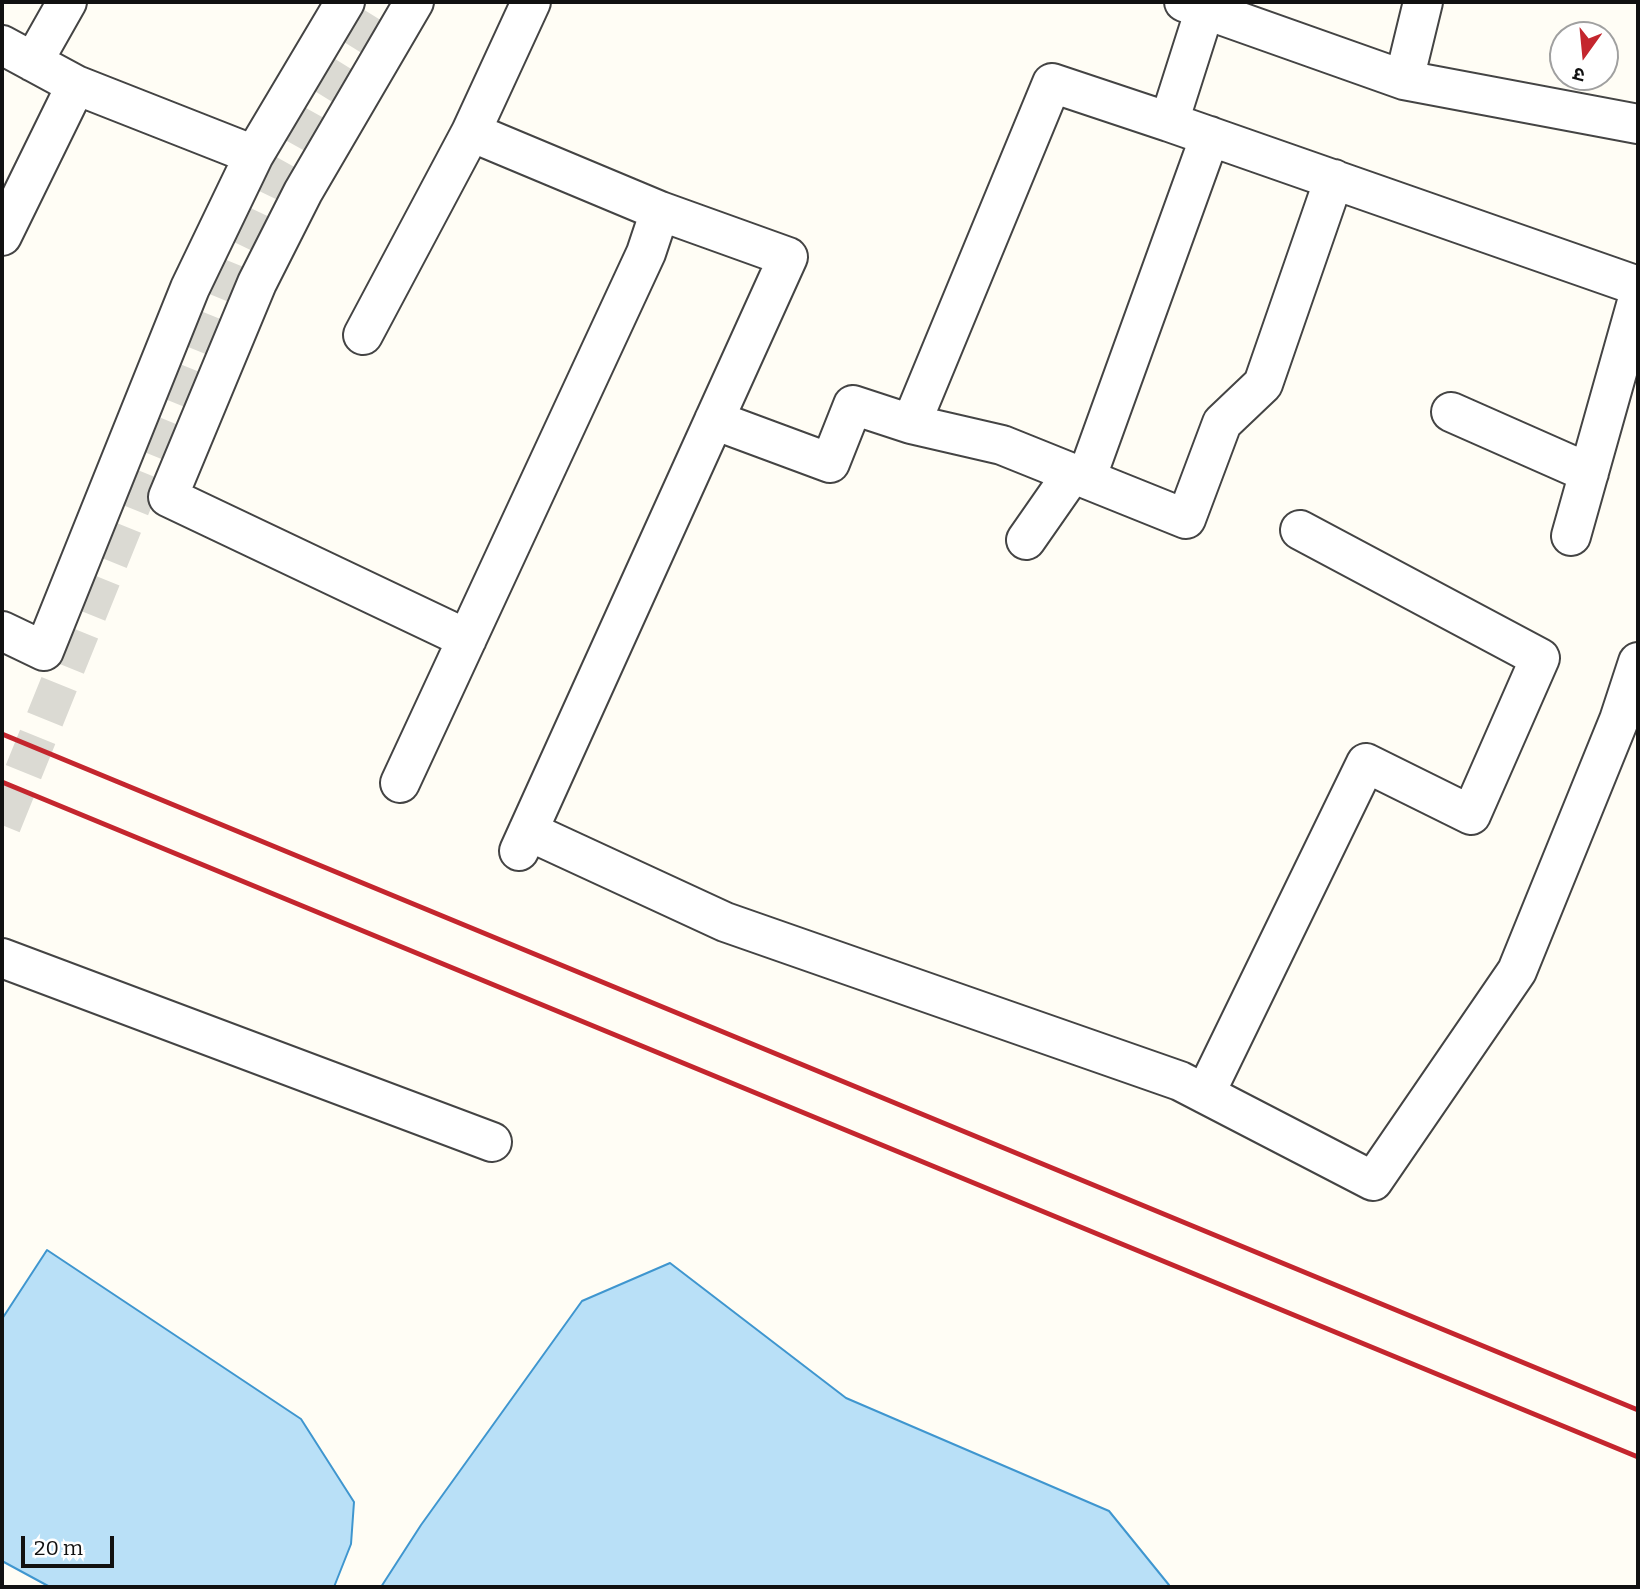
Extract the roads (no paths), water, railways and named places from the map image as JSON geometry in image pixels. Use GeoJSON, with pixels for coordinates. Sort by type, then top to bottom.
{"type":"FeatureCollection","features":[{"type":"Feature","properties":{"kind":"street"},"geometry":{"type":"LineString","coordinates":[[66,2],[18,53],[76,85],[254,155]]}},
{"type":"Feature","properties":{"kind":"street"},"geometry":{"type":"LineString","coordinates":[[2,631],[44,651],[190,288],[254,155],[345,2]]}},
{"type":"Feature","properties":{"kind":"street"},"geometry":{"type":"LineString","coordinates":[[414,2],[303,192],[257,283],[168,497],[467,639]]}},
{"type":"Feature","properties":{"kind":"street"},"geometry":{"type":"LineString","coordinates":[[363,335],[471,132],[531,2]]}},
{"type":"Feature","properties":{"kind":"street"},"geometry":{"type":"LineString","coordinates":[[1404,80],[1423,2]]}},
{"type":"Feature","properties":{"kind":"street"},"geometry":{"type":"LineString","coordinates":[[1169,122],[1195,5],[1404,80],[1638,124]]}},
{"type":"Feature","properties":{"kind":"street"},"geometry":{"type":"LineString","coordinates":[[911,424],[1052,83],[1638,286]]}},
{"type":"Feature","properties":{"kind":"street"},"geometry":{"type":"LineString","coordinates":[[2,236],[76,85]]}},
{"type":"Feature","properties":{"kind":"street"},"geometry":{"type":"LineString","coordinates":[[471,132],[660,211],[788,257],[524,841],[725,922],[1180,1081],[1373,1181],[1517,971],[1619,720],[1638,662]]}},
{"type":"Feature","properties":{"kind":"street"},"geometry":{"type":"LineString","coordinates":[[1026,540],[1079,476],[1210,136]]}},
{"type":"Feature","properties":{"kind":"street"},"geometry":{"type":"LineString","coordinates":[[714,420],[830,463],[853,405],[911,424],[1002,445],[1186,519],[1222,423],[1263,384],[1334,180]]}},
{"type":"Feature","properties":{"kind":"street"},"geometry":{"type":"LineString","coordinates":[[400,783],[646,253],[660,211]]}},
{"type":"Feature","properties":{"kind":"street"},"geometry":{"type":"LineString","coordinates":[[1571,536],[1638,298]]}},
{"type":"Feature","properties":{"kind":"street"},"geometry":{"type":"LineString","coordinates":[[1451,412],[1589,473]]}},
{"type":"Feature","properties":{"kind":"street"},"geometry":{"type":"LineString","coordinates":[[1205,1094],[1366,763],[1471,814],[1540,658],[1300,530]]}},
{"type":"Feature","properties":{"kind":"street"},"geometry":{"type":"LineString","coordinates":[[2,958],[492,1142]]}},
{"type":"Feature","properties":{"kind":"water"},"geometry":{"type":"Polygon","coordinates":[[[47,1250],[301,1419],[354,1502],[351,1544],[334,1587],[50,1587],[2,1561],[2,1319],[47,1250]]]}},
{"type":"Feature","properties":{"kind":"water"},"geometry":{"type":"Polygon","coordinates":[[[670,1263],[846,1398],[1109,1511],[1168,1587],[381,1587],[421,1525],[582,1301],[670,1263]]]}},
{"type":"Feature","properties":{"kind":"tunnel"},"geometry":{"type":"LineString","coordinates":[[2,825],[231,260],[270,179],[314,100],[375,2]]}},
{"type":"Feature","properties":{"kind":"railway"},"geometry":{"type":"LineString","coordinates":[[2,734],[1638,1410]]}},
{"type":"Feature","properties":{"kind":"railway"},"geometry":{"type":"LineString","coordinates":[[2,782],[1638,1457]]}}]}
